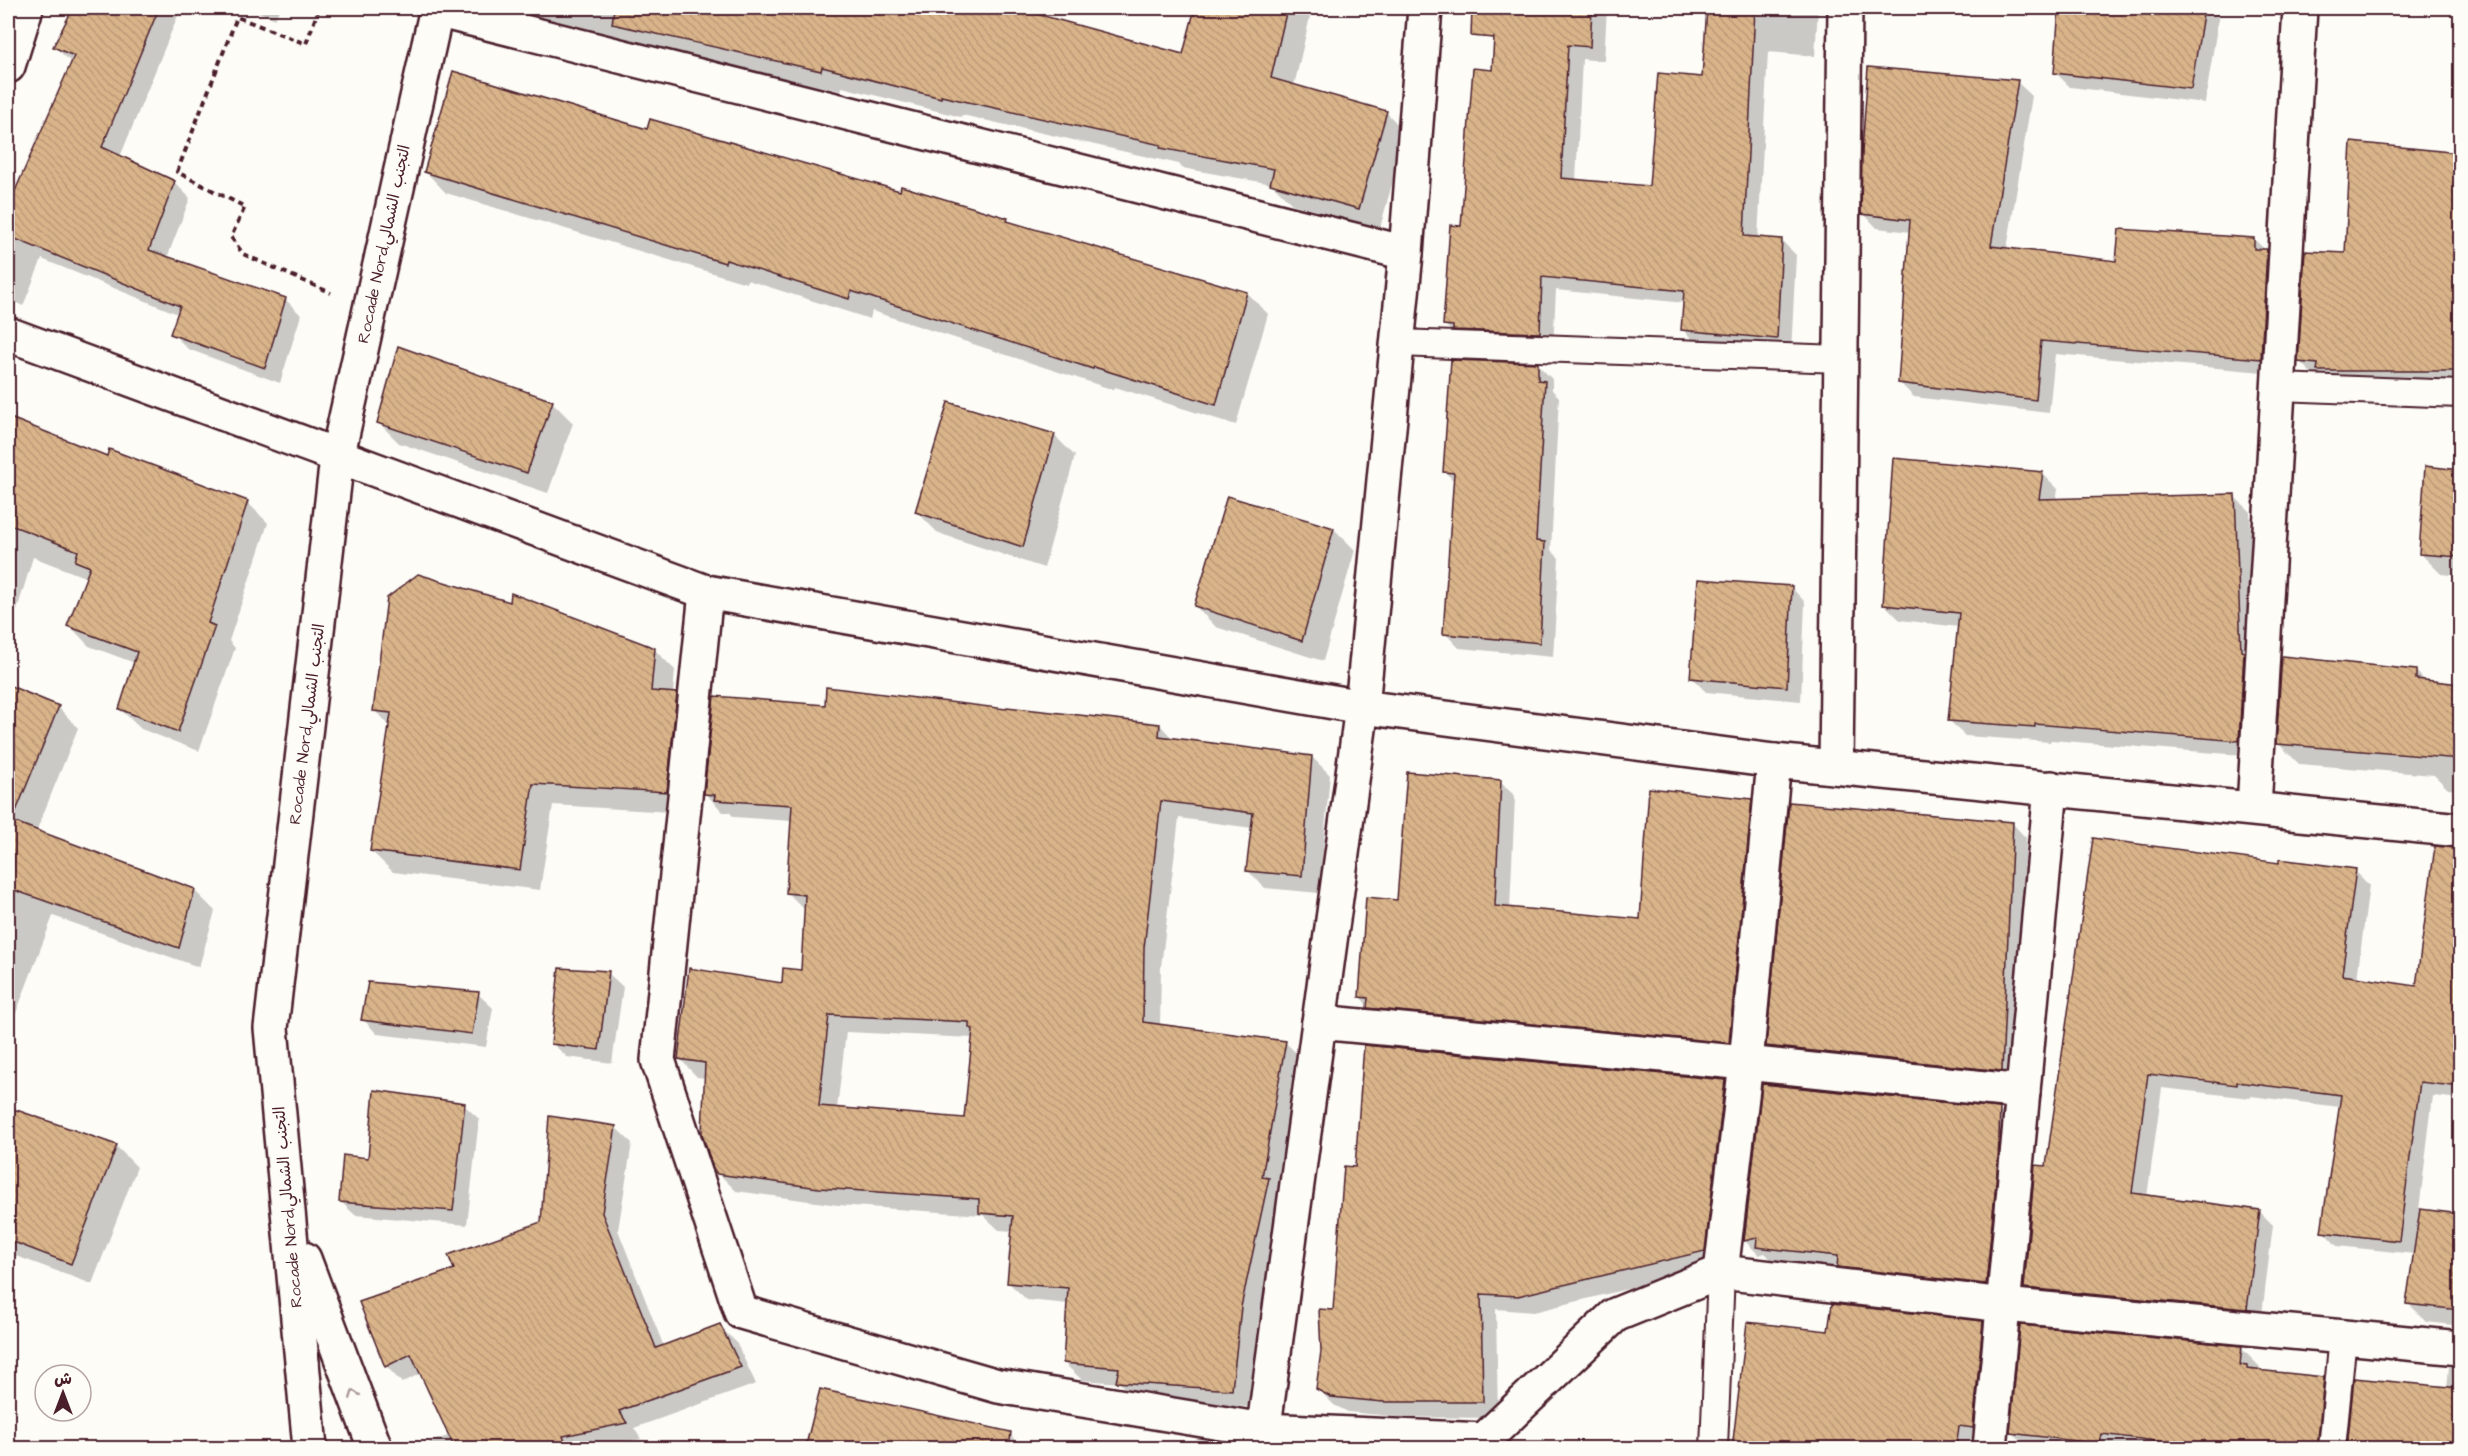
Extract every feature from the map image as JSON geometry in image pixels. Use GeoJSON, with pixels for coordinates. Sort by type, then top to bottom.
{"type":"FeatureCollection","features":[{"type":"Feature","properties":{"kind":"street"},"geometry":{"type":"LineString","coordinates":[[8,66],[26,8]]}},
{"type":"Feature","properties":{"kind":"street"},"geometry":{"type":"LineString","coordinates":[[1262,1439],[1362,707],[1398,343],[1425,8]]}},
{"type":"Feature","properties":{"kind":"street"},"geometry":{"type":"LineString","coordinates":[[1836,767],[1845,8]]}},
{"type":"Feature","properties":{"kind":"street"},"geometry":{"type":"LineString","coordinates":[[2254,808],[2300,8]]}},
{"type":"Feature","properties":{"kind":"street"},"geometry":{"type":"LineString","coordinates":[[436,9],[1406,253]]}},
{"type":"Feature","properties":{"kind":"street","name":"Rocade Nord,التجنب الشمالي"},"geometry":{"type":"LineString","coordinates":[[310,1449],[272,1028],[337,458],[436,9]]}},
{"type":"Feature","properties":{"kind":"street"},"geometry":{"type":"LineString","coordinates":[[8,334],[337,458],[706,592],[1362,707],[1774,761],[2460,830]]}},
{"type":"Feature","properties":{"kind":"street"},"geometry":{"type":"LineString","coordinates":[[706,592],[658,1060],[741,1312],[998,1386],[1262,1439],[1484,1440],[1615,1315],[1720,1272],[2004,1305],[2460,1348]]}},
{"type":"Feature","properties":{"kind":"street"},"geometry":{"type":"LineString","coordinates":[[1720,1272],[1746,1063],[1774,761]]}},
{"type":"Feature","properties":{"kind":"street"},"geometry":{"type":"LineString","coordinates":[[1990,1449],[2051,788]]}},
{"type":"Feature","properties":{"kind":"street"},"geometry":{"type":"LineString","coordinates":[[1319,1022],[2023,1092]]}},
{"type":"Feature","properties":{"kind":"street"},"geometry":{"type":"LineString","coordinates":[[289,1219],[375,1449]]}},
{"type":"Feature","properties":{"kind":"lane"},"geometry":{"type":"LineString","coordinates":[[1398,343],[1841,359]]}},
{"type":"Feature","properties":{"kind":"lane"},"geometry":{"type":"LineString","coordinates":[[2278,387],[2460,394]]}},
{"type":"Feature","properties":{"kind":"lane"},"geometry":{"type":"LineString","coordinates":[[1714,1449],[1720,1272]]}},
{"type":"Feature","properties":{"kind":"lane"},"geometry":{"type":"LineString","coordinates":[[2332,1449],[2343,1337]]}},
{"type":"Feature","properties":{"kind":"path"},"geometry":{"type":"LineString","coordinates":[[320,8],[306,44],[237,17],[177,172],[245,207],[231,237],[243,254],[370,309]]}},
{"type":"Feature","properties":{"kind":"building"},"geometry":{"type":"Polygon","coordinates":[[[73,8],[159,8],[102,147],[175,181],[149,250],[286,298],[265,368],[170,334],[180,306],[8,236],[8,207],[74,56],[53,47],[73,8]]]}},
{"type":"Feature","properties":{"kind":"building"},"geometry":{"type":"Polygon","coordinates":[[[614,8],[1015,8],[1183,54],[1195,8],[1266,8],[1286,13],[1271,78],[1387,111],[1359,209],[1270,184],[1274,169],[1160,148],[1161,145],[941,96],[941,98],[822,67],[821,71],[612,24],[614,8]]]}},
{"type":"Feature","properties":{"kind":"building"},"geometry":{"type":"Polygon","coordinates":[[[1472,8],[1592,8],[1590,47],[1568,45],[1561,178],[1649,186],[1658,73],[1702,77],[1707,8],[1755,8],[1744,236],[1782,239],[1777,339],[1681,330],[1684,291],[1542,277],[1540,333],[1453,330],[1453,326],[1443,325],[1450,225],[1461,226],[1473,68],[1492,70],[1494,38],[1471,36],[1472,8]]]}},
{"type":"Feature","properties":{"kind":"building"},"geometry":{"type":"Polygon","coordinates":[[[2059,8],[2204,8],[2191,89],[2054,73],[2059,8]]]}},
{"type":"Feature","properties":{"kind":"building"},"geometry":{"type":"Polygon","coordinates":[[[1868,67],[2018,80],[1991,246],[2116,261],[2119,229],[2254,238],[2254,249],[2267,249],[2261,359],[2041,341],[2036,400],[1898,383],[1910,220],[1861,214],[1862,152],[1868,67]]]}},
{"type":"Feature","properties":{"kind":"building"},"geometry":{"type":"Polygon","coordinates":[[[453,71],[647,129],[650,119],[900,191],[901,186],[1008,218],[1007,221],[1247,292],[1216,405],[1094,367],[1093,369],[851,291],[849,299],[726,260],[725,263],[424,172],[453,71]]]}},
{"type":"Feature","properties":{"kind":"building"},"geometry":{"type":"Polygon","coordinates":[[[2351,142],[2460,153],[2460,371],[2317,371],[2318,364],[2298,362],[2305,251],[2345,253],[2351,142]]]}},
{"type":"Feature","properties":{"kind":"building"},"geometry":{"type":"Polygon","coordinates":[[[398,346],[553,401],[527,473],[377,423],[398,346]]]}},
{"type":"Feature","properties":{"kind":"building"},"geometry":{"type":"Polygon","coordinates":[[[1451,360],[1538,363],[1538,380],[1545,381],[1536,541],[1545,542],[1540,643],[1443,634],[1454,473],[1443,472],[1451,360]]]}},
{"type":"Feature","properties":{"kind":"building"},"geometry":{"type":"Polygon","coordinates":[[[948,402],[1055,434],[1023,547],[915,512],[948,402]]]}},
{"type":"Feature","properties":{"kind":"building"},"geometry":{"type":"Polygon","coordinates":[[[8,417],[107,456],[109,449],[248,501],[208,623],[215,626],[178,732],[119,709],[137,652],[67,626],[90,567],[75,561],[78,551],[8,524],[8,417]]]}},
{"type":"Feature","properties":{"kind":"building"},"geometry":{"type":"Polygon","coordinates":[[[1893,458],[2043,472],[2039,499],[2235,494],[2241,651],[2244,652],[2239,741],[2035,724],[2035,727],[1948,721],[1959,613],[1883,605],[1893,458]]]}},
{"type":"Feature","properties":{"kind":"building"},"geometry":{"type":"Polygon","coordinates":[[[2425,466],[2460,470],[2460,557],[2419,554],[2425,466]]]}},
{"type":"Feature","properties":{"kind":"building"},"geometry":{"type":"Polygon","coordinates":[[[1227,496],[1334,528],[1302,641],[1194,606],[1227,496]]]}},
{"type":"Feature","properties":{"kind":"building"},"geometry":{"type":"Polygon","coordinates":[[[418,574],[510,602],[511,593],[655,648],[651,691],[677,693],[667,792],[533,784],[520,870],[370,851],[391,713],[373,711],[387,598],[418,574]]]}},
{"type":"Feature","properties":{"kind":"building"},"geometry":{"type":"Polygon","coordinates":[[[1698,579],[1792,586],[1787,687],[1690,678],[1698,579]]]}},
{"type":"Feature","properties":{"kind":"building"},"geometry":{"type":"Polygon","coordinates":[[[2282,656],[2416,670],[2416,679],[2460,684],[2460,759],[2276,744],[2282,656]]]}},
{"type":"Feature","properties":{"kind":"building"},"geometry":{"type":"Polygon","coordinates":[[[8,685],[59,706],[12,821],[195,889],[179,948],[8,888],[8,685]]]}},
{"type":"Feature","properties":{"kind":"building"},"geometry":{"type":"Polygon","coordinates":[[[826,687],[1006,709],[1007,707],[1160,724],[1159,736],[1312,756],[1302,876],[1246,871],[1253,813],[1161,801],[1144,948],[1143,1022],[1286,1041],[1262,1177],[1269,1178],[1241,1307],[1232,1390],[1116,1382],[1119,1368],[1063,1363],[1068,1288],[1007,1283],[1013,1216],[979,1213],[979,1199],[819,1188],[717,1174],[713,1168],[702,1134],[705,1063],[678,1059],[689,968],[782,983],[783,968],[801,970],[805,895],[786,893],[792,805],[714,800],[715,795],[704,794],[714,696],[825,705],[826,687]],[[829,1015],[819,1106],[964,1118],[973,1029],[969,1028],[969,1022],[829,1015]]]}},
{"type":"Feature","properties":{"kind":"building"},"geometry":{"type":"Polygon","coordinates":[[[1407,772],[1501,780],[1495,906],[1640,919],[1649,788],[1752,799],[1729,1043],[1367,1008],[1368,998],[1359,997],[1366,897],[1397,900],[1407,772]]]}},
{"type":"Feature","properties":{"kind":"building"},"geometry":{"type":"Polygon","coordinates":[[[1789,802],[2013,822],[2002,1071],[1766,1046],[1789,802]]]}},
{"type":"Feature","properties":{"kind":"building"},"geometry":{"type":"Polygon","coordinates":[[[2093,838],[2279,863],[2279,859],[2356,869],[2342,975],[2416,986],[2435,846],[2460,848],[2460,1087],[2420,1082],[2399,1241],[2321,1232],[2341,1095],[2148,1074],[2132,1193],[2260,1210],[2247,1309],[2024,1288],[2035,1165],[2046,1166],[2093,838]]]}},
{"type":"Feature","properties":{"kind":"building"},"geometry":{"type":"Polygon","coordinates":[[[559,968],[609,971],[599,1050],[551,1044],[559,968]]]}},
{"type":"Feature","properties":{"kind":"building"},"geometry":{"type":"Polygon","coordinates":[[[368,982],[479,992],[472,1034],[361,1020],[368,982]]]}},
{"type":"Feature","properties":{"kind":"building"},"geometry":{"type":"Polygon","coordinates":[[[1364,1045],[1725,1080],[1705,1251],[1518,1296],[1481,1294],[1483,1402],[1383,1402],[1331,1397],[1316,1389],[1321,1351],[1319,1309],[1333,1310],[1344,1166],[1355,1167],[1364,1045]]]}},
{"type":"Feature","properties":{"kind":"building"},"geometry":{"type":"Polygon","coordinates":[[[1762,1084],[2000,1108],[1998,1162],[1986,1284],[1837,1267],[1838,1256],[1756,1247],[1757,1238],[1744,1241],[1762,1084]]]}},
{"type":"Feature","properties":{"kind":"building"},"geometry":{"type":"Polygon","coordinates":[[[374,1090],[465,1103],[453,1211],[339,1202],[343,1155],[368,1158],[374,1090]]]}},
{"type":"Feature","properties":{"kind":"building"},"geometry":{"type":"Polygon","coordinates":[[[8,1107],[117,1145],[71,1264],[8,1240],[8,1107]]]}},
{"type":"Feature","properties":{"kind":"building"},"geometry":{"type":"Polygon","coordinates":[[[549,1116],[616,1126],[602,1213],[656,1348],[720,1324],[741,1367],[619,1411],[627,1423],[563,1436],[568,1449],[455,1449],[411,1354],[385,1367],[359,1302],[454,1269],[448,1255],[541,1222],[549,1116]]]}},
{"type":"Feature","properties":{"kind":"building"},"geometry":{"type":"Polygon","coordinates":[[[2420,1209],[2460,1214],[2460,1310],[2406,1304],[2420,1209]]]}},
{"type":"Feature","properties":{"kind":"building"},"geometry":{"type":"Polygon","coordinates":[[[1832,1304],[1983,1321],[1973,1428],[1959,1426],[1956,1449],[1732,1449],[1747,1322],[1828,1331],[1832,1304]]]}},
{"type":"Feature","properties":{"kind":"building"},"geometry":{"type":"Polygon","coordinates":[[[2020,1325],[2242,1346],[2240,1365],[2247,1366],[2247,1369],[2324,1377],[2317,1449],[2217,1449],[2102,1434],[2100,1444],[2010,1433],[2020,1325]]]}},
{"type":"Feature","properties":{"kind":"building"},"geometry":{"type":"Polygon","coordinates":[[[2354,1378],[2460,1388],[2460,1449],[2347,1449],[2354,1378]]]}},
{"type":"Feature","properties":{"kind":"building"},"geometry":{"type":"Polygon","coordinates":[[[820,1389],[1011,1432],[1009,1449],[890,1449],[860,1442],[857,1449],[805,1449],[820,1389]]]}}]}
